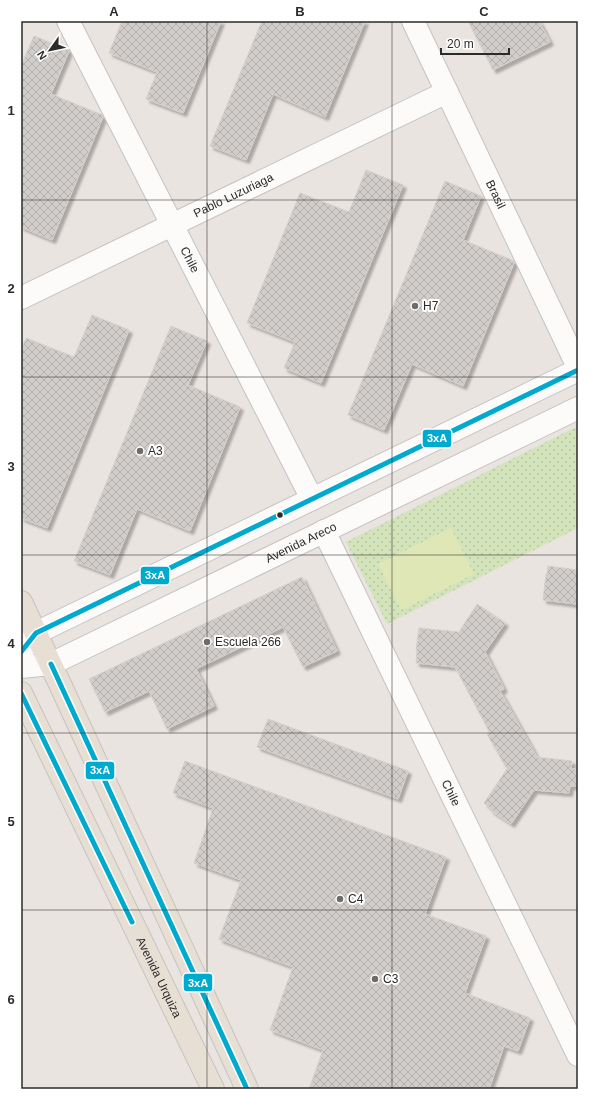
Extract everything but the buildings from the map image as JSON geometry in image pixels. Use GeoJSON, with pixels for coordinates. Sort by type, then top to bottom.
{"type":"FeatureCollection","features":[{"type":"Feature","properties":{"kind":"main road"},"geometry":{"type":"LineString","coordinates":[[21,602],[247,1089]]}},
{"type":"Feature","properties":{"kind":"main road","name":"Avenida Urquiza"},"geometry":{"type":"LineString","coordinates":[[21,693],[213,1089]]}},
{"type":"Feature","properties":{"kind":"street","name":"Chile"},"geometry":{"type":"LineString","coordinates":[[68,21],[312,499]]}},
{"type":"Feature","properties":{"kind":"street","name":"Brasil"},"geometry":{"type":"LineString","coordinates":[[413,21],[578,369]]}},
{"type":"Feature","properties":{"kind":"street","name":"Pablo Luzuriaga"},"geometry":{"type":"LineString","coordinates":[[21,298],[447,92]]}},
{"type":"Feature","properties":{"kind":"street"},"geometry":{"type":"LineString","coordinates":[[21,652],[36,633],[578,369]]}},
{"type":"Feature","properties":{"kind":"street","name":"Avenida Areco"},"geometry":{"type":"LineString","coordinates":[[21,667],[51,664],[578,408]]}},
{"type":"Feature","properties":{"kind":"street","name":"Chile"},"geometry":{"type":"LineString","coordinates":[[324,531],[578,1055]]}},
{"type":"Feature","properties":{"kind":"green space"},"geometry":{"type":"Polygon","coordinates":[[[578,426],[578,528],[387,624],[346,542],[578,426]]]}},
{"type":"Feature","properties":{"kind":"green space"},"geometry":{"type":"Polygon","coordinates":[[[451,528],[474,574],[401,610],[378,564],[451,528]]]}},
{"type":"Feature","properties":{"kind":"transit line","name":"3xA"},"geometry":{"type":"LineString","coordinates":[[21,652],[36,633],[578,370]]}},
{"type":"Feature","properties":{"kind":"transit line","name":"3xA"},"geometry":{"type":"LineString","coordinates":[[51,664],[247,1089]]}},
{"type":"Feature","properties":{"kind":"transit line","name":"3xA"},"geometry":{"type":"LineString","coordinates":[[21,693],[132,922]]}},
{"type":"Feature","properties":{"kind":"place","name":"H7"},"geometry":{"type":"Point","coordinates":[415,306]}},
{"type":"Feature","properties":{"kind":"place","name":"A3"},"geometry":{"type":"Point","coordinates":[140,451]}},
{"type":"Feature","properties":{"kind":"place","name":"Escuela 266"},"geometry":{"type":"Point","coordinates":[207,642]}},
{"type":"Feature","properties":{"kind":"place","name":"C4"},"geometry":{"type":"Point","coordinates":[340,899]}},
{"type":"Feature","properties":{"kind":"place","name":"C3"},"geometry":{"type":"Point","coordinates":[375,979]}}]}
